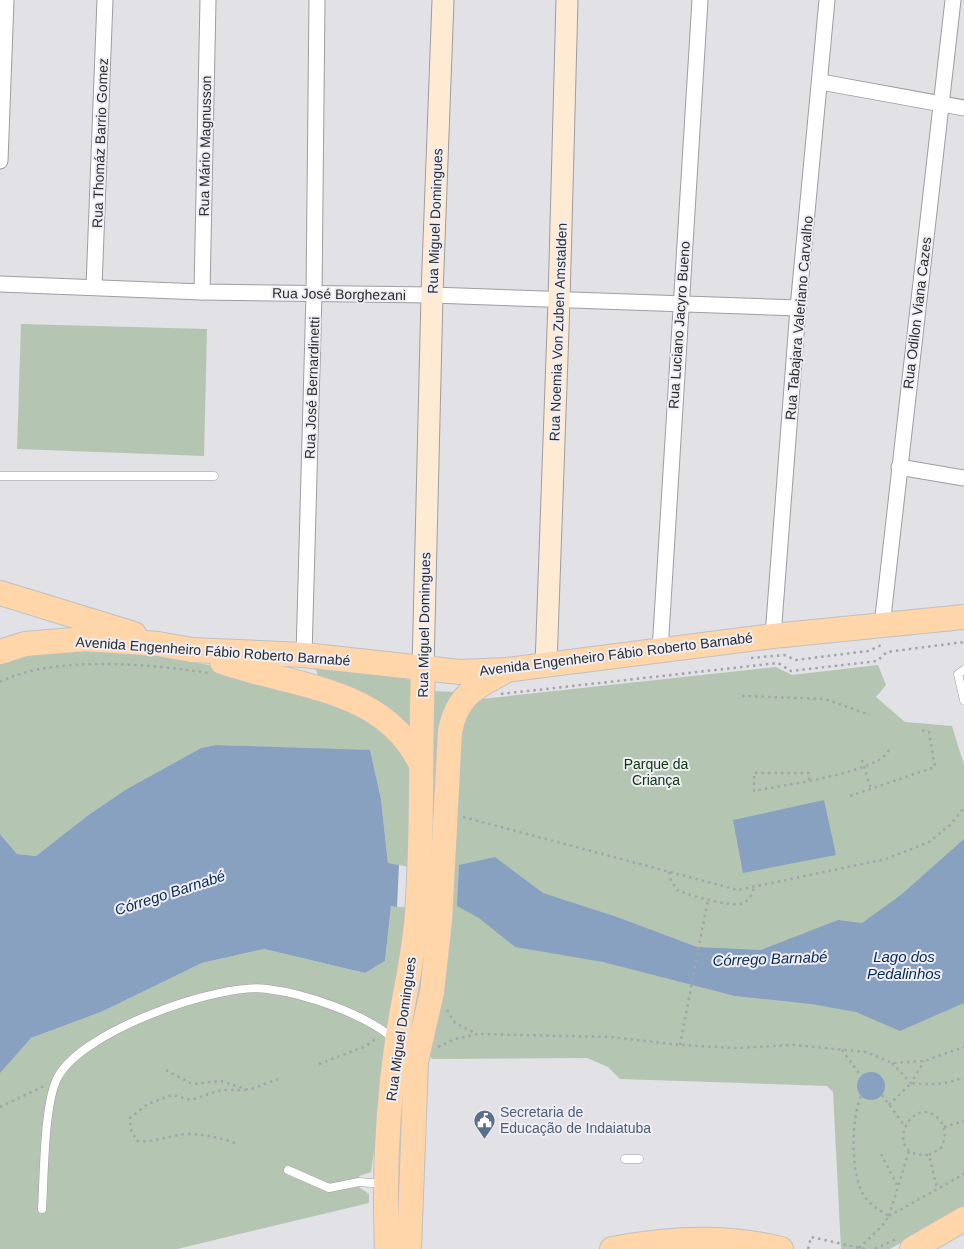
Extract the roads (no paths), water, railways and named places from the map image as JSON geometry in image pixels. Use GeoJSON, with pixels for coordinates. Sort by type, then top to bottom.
{"type":"FeatureCollection","features":[{"type":"Feature","properties":{"kind":"main road","name":"Rua Miguel Domingues"},"geometry":{"type":"LineString","coordinates":[[387,1249],[390,1103],[397,1040],[410,976],[417,914],[432,295],[443,0]]}},
{"type":"Feature","properties":{"kind":"main road","name":"Rua Noemia Von Zuben Amstalden"},"geometry":{"type":"LineString","coordinates":[[546,665],[567,0]]}},
{"type":"Feature","properties":{"kind":"main road"},"geometry":{"type":"LineString","coordinates":[[0,593],[122,630],[156,653]]}},
{"type":"Feature","properties":{"kind":"main road","name":"Avenida Engenheiro Fábio Roberto Barnabé"},"geometry":{"type":"LineString","coordinates":[[0,652],[25,644],[86,639],[156,653],[192,650],[304,655],[460,672],[506,670],[773,636],[887,634],[964,617]]}},
{"type":"Feature","properties":{"kind":"main road"},"geometry":{"type":"LineString","coordinates":[[192,650],[224,663],[325,690],[379,714],[401,732],[414,750],[421,765]]}},
{"type":"Feature","properties":{"kind":"main road","name":"Rua Miguel Domingues"},"geometry":{"type":"LineString","coordinates":[[409,1249],[416,1062],[432,992],[440,920],[452,718],[458,706],[474,687],[506,670]]}},
{"type":"Feature","properties":{"kind":"main road"},"geometry":{"type":"LineString","coordinates":[[912,1249],[964,1219]]}},
{"type":"Feature","properties":{"kind":"main road"},"geometry":{"type":"LineString","coordinates":[[612,1249],[653,1241],[683,1239],[750,1241],[781,1249]]}},
{"type":"Feature","properties":{"kind":"street"},"geometry":{"type":"LineString","coordinates":[[0,161],[6,0]]}},
{"type":"Feature","properties":{"kind":"street","name":"Rua Thomáz Barrio Gomez"},"geometry":{"type":"LineString","coordinates":[[94,287],[105,0]]}},
{"type":"Feature","properties":{"kind":"street","name":"Rua Mário Magnusson"},"geometry":{"type":"LineString","coordinates":[[202,292],[208,0]]}},
{"type":"Feature","properties":{"kind":"street","name":"Rua José Bernardinetti"},"geometry":{"type":"LineString","coordinates":[[304,655],[314,295],[317,0]]}},
{"type":"Feature","properties":{"kind":"street","name":"Rua Luciano Jacyro Bueno"},"geometry":{"type":"LineString","coordinates":[[660,650],[700,0]]}},
{"type":"Feature","properties":{"kind":"street","name":"Rua Tabajara Valeriano Carvalho"},"geometry":{"type":"LineString","coordinates":[[773,636],[798,308],[821,82],[827,0]]}},
{"type":"Feature","properties":{"kind":"street","name":"Rua Odilon Viana Cazes"},"geometry":{"type":"LineString","coordinates":[[887,634],[899,467],[953,0]]}},
{"type":"Feature","properties":{"kind":"street"},"geometry":{"type":"LineString","coordinates":[[821,82],[964,108]]}},
{"type":"Feature","properties":{"kind":"street","name":"Rua José Borghezani"},"geometry":{"type":"LineString","coordinates":[[0,284],[314,295],[432,295],[798,308]]}},
{"type":"Feature","properties":{"kind":"street"},"geometry":{"type":"LineString","coordinates":[[899,467],[964,478]]}},
{"type":"Feature","properties":{"kind":"lane"},"geometry":{"type":"LineString","coordinates":[[0,476],[214,476]]}},
{"type":"Feature","properties":{"kind":"lane"},"geometry":{"type":"LineString","coordinates":[[964,670],[958,674],[964,700]]}},
{"type":"Feature","properties":{"kind":"lane"},"geometry":{"type":"LineString","coordinates":[[42,1209],[49,1112],[56,1080],[77,1055],[116,1030],[158,1010],[226,991],[266,988],[323,1002],[381,1028],[397,1040]]}},
{"type":"Feature","properties":{"kind":"lane"},"geometry":{"type":"LineString","coordinates":[[626,1159],[639,1159]]}},
{"type":"Feature","properties":{"kind":"lane"},"geometry":{"type":"LineString","coordinates":[[288,1170],[329,1188],[359,1182],[387,1184]]}},
{"type":"Feature","properties":{"kind":"water","name":"Córrego Barnabé"},"geometry":{"type":"Polygon","coordinates":[[[216,745],[370,750],[381,799],[388,863],[399,865],[397,907],[391,906],[385,961],[365,973],[264,949],[202,963],[101,1012],[31,1038],[0,1073],[0,834],[17,854],[36,856],[87,816],[125,790],[201,748],[216,745]]]}},
{"type":"Feature","properties":{"kind":"water"},"geometry":{"type":"Polygon","coordinates":[[[824,800],[836,855],[743,873],[733,820],[824,800]]]}},
{"type":"Feature","properties":{"kind":"water","name":"Lago dos Pedalinhos"},"geometry":{"type":"Polygon","coordinates":[[[964,839],[964,1003],[900,1031],[856,1012],[811,1004],[735,996],[603,962],[515,947],[479,918],[457,906],[459,865],[495,857],[543,893],[617,917],[697,947],[761,950],[838,920],[862,923],[902,894],[964,839]]]}},
{"type":"Feature","properties":{"kind":"water"},"geometry":{"type":"Polygon","coordinates":[[[871,1072],[881,1076],[885,1086],[881,1096],[871,1100],[861,1096],[857,1086],[861,1076],[871,1072]]]}},
{"type":"Feature","properties":{"kind":"place","name":"Secretaria de Educação de Indaiatuba"},"geometry":{"type":"Point","coordinates":[484,1139]}},
{"type":"Feature","properties":{"kind":"park label","name":"Parque da Criança"},"geometry":{"type":"Point","coordinates":[656,772]}}]}
